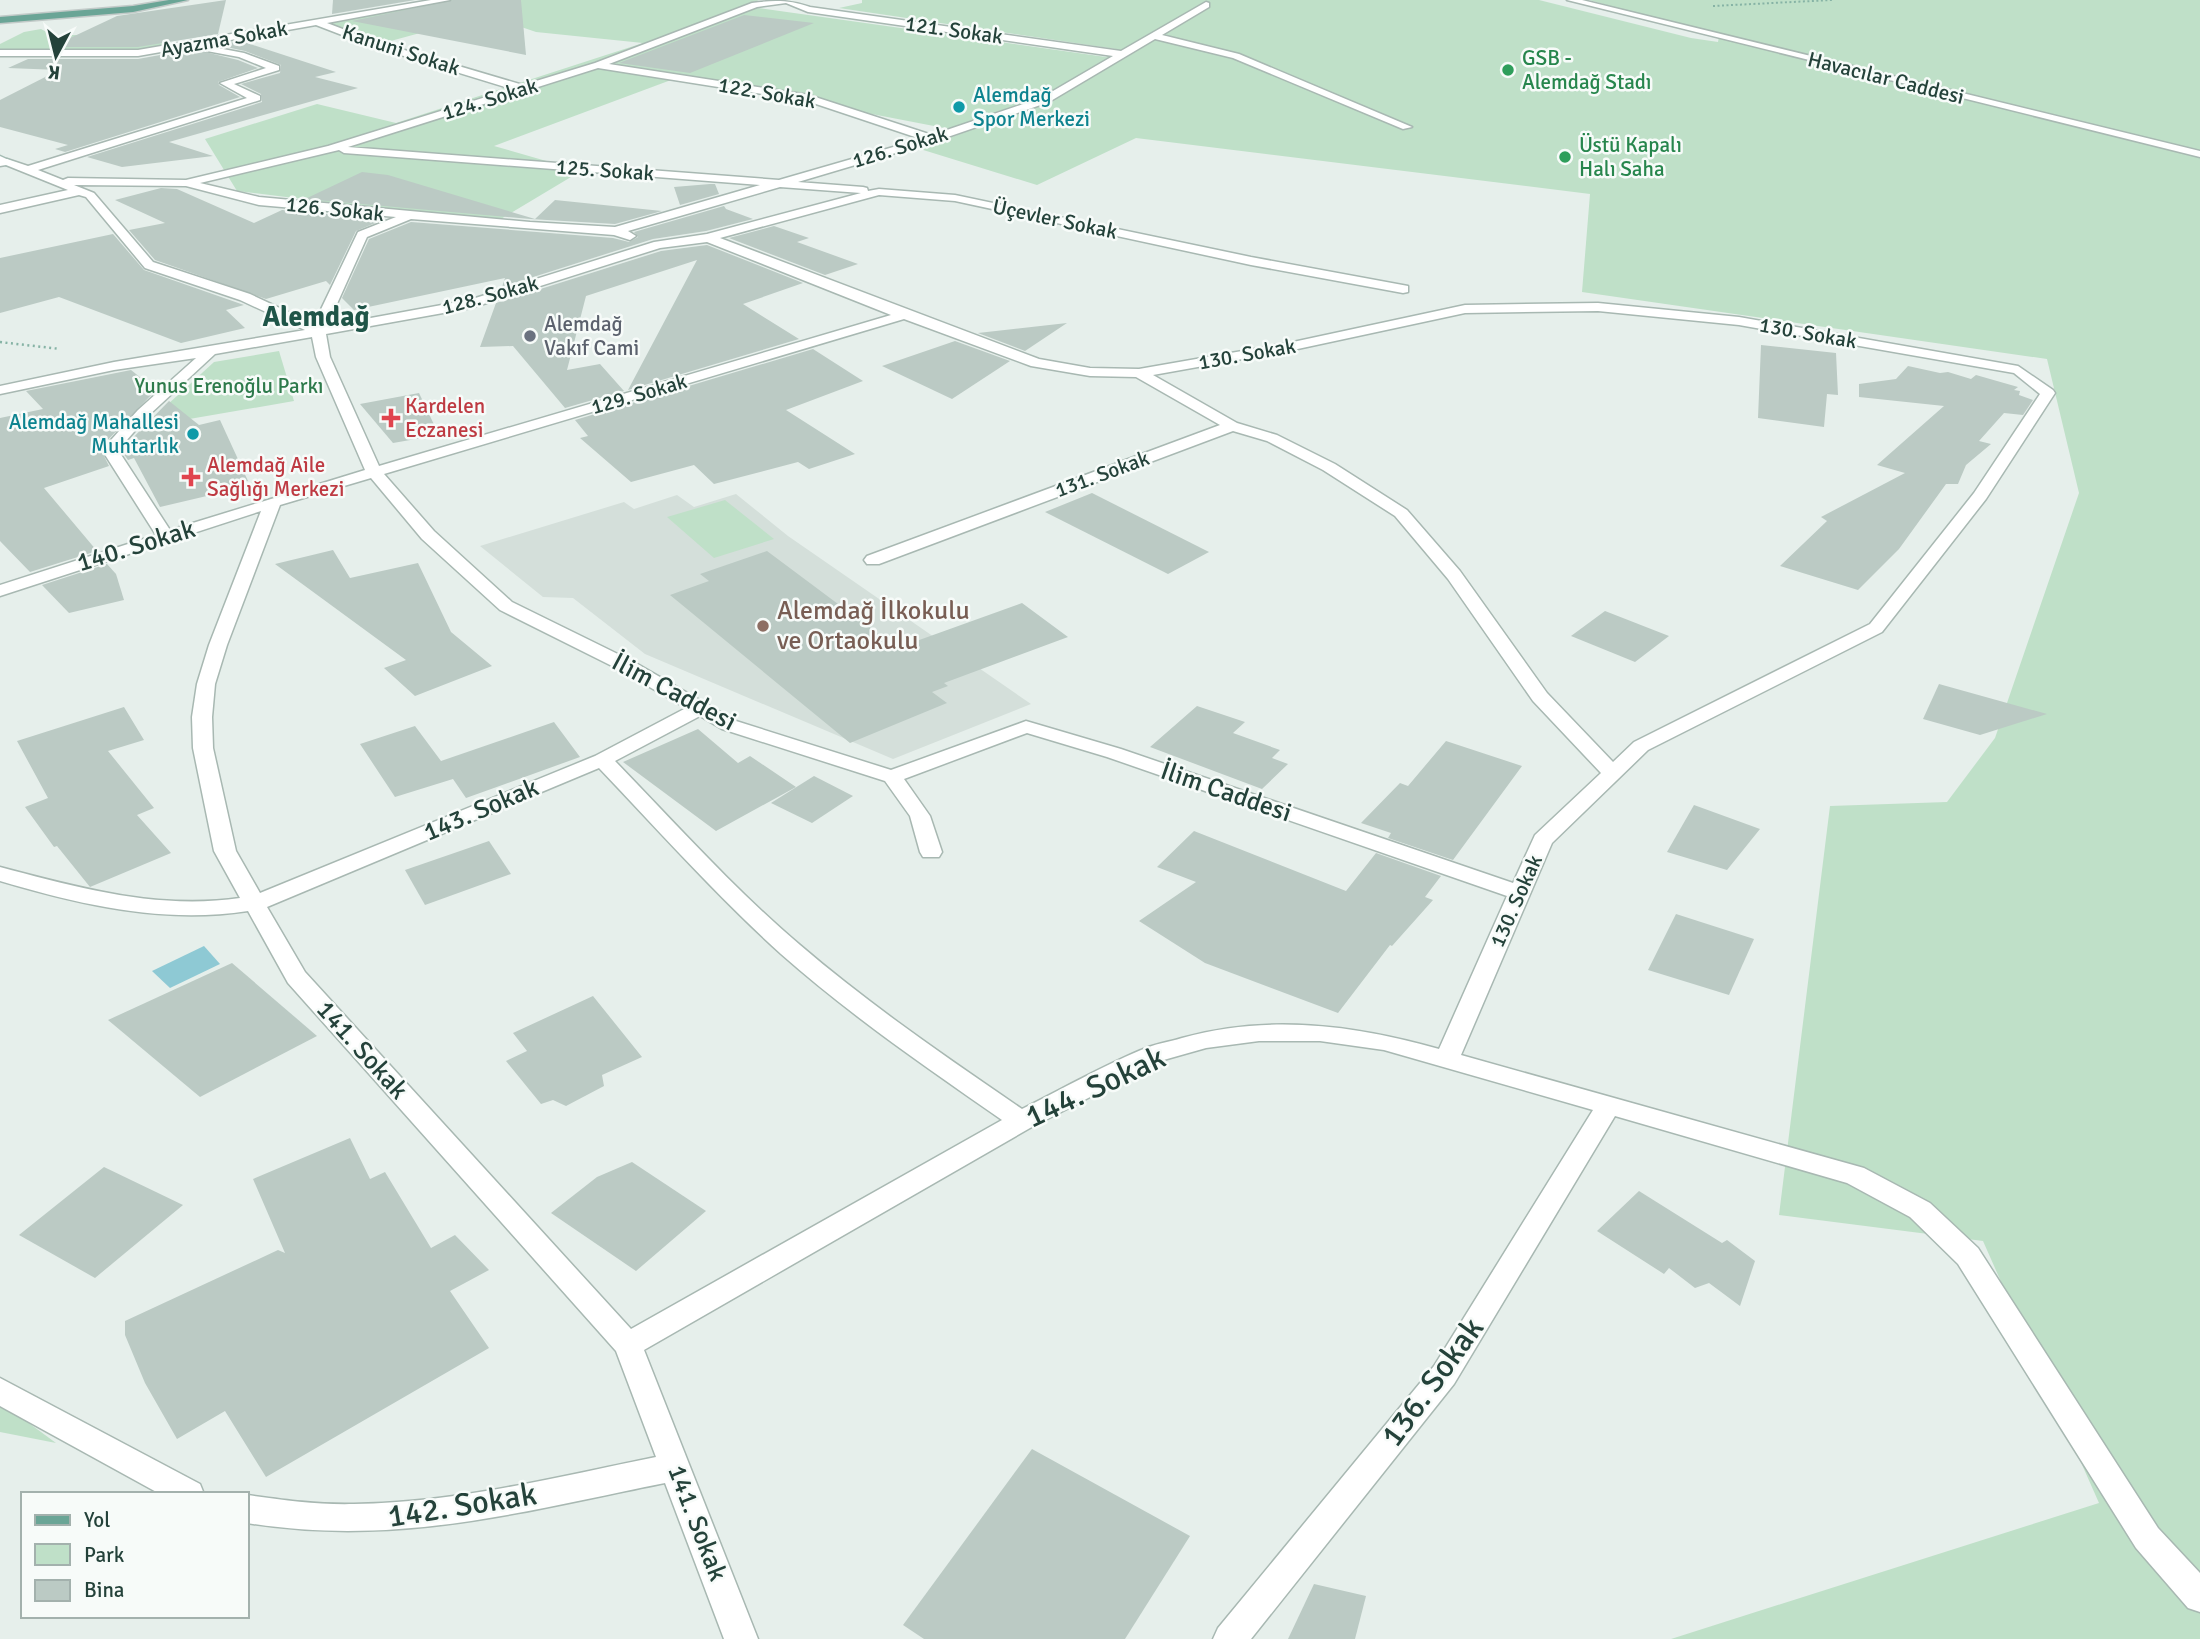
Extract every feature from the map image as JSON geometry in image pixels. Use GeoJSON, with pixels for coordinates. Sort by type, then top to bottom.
{"type":"FeatureCollection","features":[{"type":"Feature","properties":{"kind":"main road"},"geometry":{"type":"LineString","coordinates":[[0,20],[133,9],[184,0]]}},
{"type":"Feature","properties":{"kind":"street","name":"Ayazma Sokak"},"geometry":{"type":"LineString","coordinates":[[0,53],[138,53],[446,0]]}},
{"type":"Feature","properties":{"kind":"street","name":"Havacılar Caddesi"},"geometry":{"type":"LineString","coordinates":[[1571,0],[2200,155]]}},
{"type":"Feature","properties":{"kind":"street","name":"121. Sokak"},"geometry":{"type":"LineString","coordinates":[[790,1],[808,9],[1121,54]]}},
{"type":"Feature","properties":{"kind":"street","name":"124. Sokak"},"geometry":{"type":"LineString","coordinates":[[186,183],[331,149],[598,65],[755,5],[790,1]]}},
{"type":"Feature","properties":{"kind":"street","name":"126. Sokak"},"geometry":{"type":"LineString","coordinates":[[616,231],[932,139],[1045,100],[1206,5]]}},
{"type":"Feature","properties":{"kind":"street","name":"Kanuni Sokak"},"geometry":{"type":"LineString","coordinates":[[318,23],[370,43],[524,89]]}},
{"type":"Feature","properties":{"kind":"street"},"geometry":{"type":"LineString","coordinates":[[1155,36],[1236,56],[1407,127]]}},
{"type":"Feature","properties":{"kind":"street"},"geometry":{"type":"LineString","coordinates":[[28,170],[256,99],[225,83],[276,68],[241,55],[187,44]]}},
{"type":"Feature","properties":{"kind":"street","name":"122. Sokak"},"geometry":{"type":"LineString","coordinates":[[598,65],[809,98],[932,139]]}},
{"type":"Feature","properties":{"kind":"street","name":"125. Sokak"},"geometry":{"type":"LineString","coordinates":[[331,149],[782,182],[879,192]]}},
{"type":"Feature","properties":{"kind":"street"},"geometry":{"type":"LineString","coordinates":[[2,161],[90,195],[149,265],[245,297],[318,331],[362,235],[410,216]]}},
{"type":"Feature","properties":{"kind":"street","name":"126. Sokak"},"geometry":{"type":"LineString","coordinates":[[56,181],[153,180],[186,183],[259,201],[410,216],[616,231],[658,245]]}},
{"type":"Feature","properties":{"kind":"street"},"geometry":{"type":"LineString","coordinates":[[0,209],[80,191]]}},
{"type":"Feature","properties":{"kind":"street","name":"Üçevler Sokak"},"geometry":{"type":"LineString","coordinates":[[708,238],[879,192],[955,198],[1251,261],[1403,289]]}},
{"type":"Feature","properties":{"kind":"street","name":"130. Sokak"},"geometry":{"type":"LineString","coordinates":[[658,245],[708,238],[904,316],[1036,363],[1090,372],[1139,373],[1293,346],[1465,309],[1598,307],[1739,321],[2018,370],[2048,393],[1980,496],[1876,628],[1641,746],[1544,840],[1446,1060]]}},
{"type":"Feature","properties":{"kind":"street","name":"128. Sokak"},"geometry":{"type":"LineString","coordinates":[[0,390],[114,366],[471,304],[658,245]]}},
{"type":"Feature","properties":{"kind":"street","name":"129. Sokak"},"geometry":{"type":"LineString","coordinates":[[374,472],[904,316]]}},
{"type":"Feature","properties":{"kind":"street","name":"İlim Caddesi"},"geometry":{"type":"LineString","coordinates":[[318,331],[323,357],[374,472],[428,535],[506,606],[627,666],[729,725],[892,777],[1026,727],[1114,753],[1520,893]]}},
{"type":"Feature","properties":{"kind":"street"},"geometry":{"type":"LineString","coordinates":[[166,537],[110,450],[143,413],[211,351]]}},
{"type":"Feature","properties":{"kind":"street"},"geometry":{"type":"LineString","coordinates":[[1139,373],[1232,426],[1272,438],[1329,467],[1401,513],[1454,575],[1540,697],[1613,773]]}},
{"type":"Feature","properties":{"kind":"street","name":"131. Sokak"},"geometry":{"type":"LineString","coordinates":[[873,559],[1232,426]]}},
{"type":"Feature","properties":{"kind":"street"},"geometry":{"type":"LineString","coordinates":[[272,502],[374,472]]}},
{"type":"Feature","properties":{"kind":"street","name":"140. Sokak"},"geometry":{"type":"LineString","coordinates":[[0,590],[272,502]]}},
{"type":"Feature","properties":{"kind":"street","name":"141. Sokak"},"geometry":{"type":"LineString","coordinates":[[272,502],[206,684],[202,717],[203,748],[225,851],[257,903],[296,977],[628,1345],[741,1639]]}},
{"type":"Feature","properties":{"kind":"street","name":"143. Sokak"},"geometry":{"type":"LineString","coordinates":[[0,874],[51,890],[122,903],[234,907],[257,903],[602,760],[701,709]]}},
{"type":"Feature","properties":{"kind":"street"},"geometry":{"type":"LineString","coordinates":[[602,760],[731,894],[790,948],[892,1030],[1021,1121]]}},
{"type":"Feature","properties":{"kind":"street"},"geometry":{"type":"LineString","coordinates":[[892,777],[919,816],[931,852]]}},
{"type":"Feature","properties":{"kind":"street","name":"144. Sokak"},"geometry":{"type":"LineString","coordinates":[[628,1345],[1021,1121],[1152,1055],[1206,1040],[1259,1033],[1320,1033],[1384,1042],[1855,1175],[1920,1210],[1968,1256],[2147,1538],[2200,1597]]}},
{"type":"Feature","properties":{"kind":"street","name":"136. Sokak"},"geometry":{"type":"LineString","coordinates":[[1230,1639],[1444,1375],[1608,1106]]}},
{"type":"Feature","properties":{"kind":"street"},"geometry":{"type":"LineString","coordinates":[[0,1391],[184,1492]]}},
{"type":"Feature","properties":{"kind":"street","name":"142. Sokak"},"geometry":{"type":"LineString","coordinates":[[248,1509],[279,1516],[354,1520],[431,1514],[676,1467]]}},
{"type":"Feature","properties":{"kind":"path"},"geometry":{"type":"LineString","coordinates":[[1711,6],[1832,0]]}},
{"type":"Feature","properties":{"kind":"shaded area","name":"Alemdağ İlkokulu ve Ortaokulu"},"geometry":{"type":"Polygon","coordinates":[[[736,494],[788,536],[1031,704],[893,759],[645,654],[573,598],[543,597],[480,546],[624,502],[634,509],[677,495],[694,507],[736,494]]]}},
{"type":"Feature","properties":{"kind":"green space"},"geometry":{"type":"Polygon","coordinates":[[[434,0],[759,0],[745,6],[1106,57],[1116,49],[839,8],[862,3],[862,0],[1539,0],[1691,38],[1718,42],[1719,36],[1589,0],[2200,0],[2200,1639],[1671,1639],[2099,1503],[1983,1241],[1779,1215],[1830,806],[1947,802],[1995,738],[2079,493],[2047,359],[1582,292],[1590,194],[1136,138],[1037,185],[920,149],[965,132],[794,99],[671,80],[494,146],[581,171],[494,223],[237,191],[205,139],[317,104],[396,123],[643,43],[536,32],[486,15],[376,45],[321,24],[434,0]]]}},
{"type":"Feature","properties":{"kind":"green space"},"geometry":{"type":"Polygon","coordinates":[[[41,29],[52,35],[146,33],[171,44],[134,51],[0,50],[0,44],[24,32],[41,29]]]}},
{"type":"Feature","properties":{"kind":"green space","name":"Yunus Erenoğlu Parkı"},"geometry":{"type":"Polygon","coordinates":[[[279,351],[294,401],[143,427],[214,362],[279,351]]]}},
{"type":"Feature","properties":{"kind":"green space"},"geometry":{"type":"Polygon","coordinates":[[[725,500],[774,539],[714,558],[667,517],[725,500]]]}},
{"type":"Feature","properties":{"kind":"green space"},"geometry":{"type":"Polygon","coordinates":[[[0,1402],[56,1443],[0,1432],[0,1402]]]}},
{"type":"Feature","properties":{"kind":"water"},"geometry":{"type":"Polygon","coordinates":[[[204,946],[220,964],[170,988],[152,971],[204,946]]]}},
{"type":"Feature","properties":{"kind":"building"},"geometry":{"type":"Polygon","coordinates":[[[226,0],[218,34],[138,47],[51,47],[117,16],[226,0]]]}},
{"type":"Feature","properties":{"kind":"building"},"geometry":{"type":"Polygon","coordinates":[[[333,0],[415,0],[332,14],[333,0]]]}},
{"type":"Feature","properties":{"kind":"building"},"geometry":{"type":"Polygon","coordinates":[[[453,0],[521,0],[526,55],[352,21],[453,0]]]}},
{"type":"Feature","properties":{"kind":"building"},"geometry":{"type":"Polygon","coordinates":[[[744,15],[814,23],[690,73],[619,63],[744,15]]]}},
{"type":"Feature","properties":{"kind":"building"},"geometry":{"type":"Polygon","coordinates":[[[241,41],[336,72],[315,77],[358,88],[169,142],[213,156],[122,167],[87,157],[262,102],[261,94],[241,84],[280,73],[281,65],[245,51],[217,45],[241,41]]]}},
{"type":"Feature","properties":{"kind":"building"},"geometry":{"type":"Polygon","coordinates":[[[193,49],[258,68],[218,82],[240,97],[65,152],[55,149],[68,145],[0,127],[0,100],[59,70],[8,68],[28,59],[138,59],[193,49]]]}},
{"type":"Feature","properties":{"kind":"building"},"geometry":{"type":"Polygon","coordinates":[[[362,172],[388,175],[535,219],[555,200],[662,211],[615,224],[530,219],[305,199],[362,172]]]}},
{"type":"Feature","properties":{"kind":"building"},"geometry":{"type":"Polygon","coordinates":[[[715,184],[719,194],[680,205],[674,187],[715,184]]]}},
{"type":"Feature","properties":{"kind":"building"},"geometry":{"type":"Polygon","coordinates":[[[161,188],[177,189],[254,223],[282,210],[385,219],[356,231],[330,285],[326,281],[266,299],[155,260],[129,230],[165,223],[115,200],[161,188]]]}},
{"type":"Feature","properties":{"kind":"building"},"geometry":{"type":"Polygon","coordinates":[[[724,206],[753,219],[706,231],[653,239],[502,287],[505,278],[354,310],[342,298],[369,239],[411,222],[613,238],[629,242],[638,237],[634,232],[724,206]]]}},
{"type":"Feature","properties":{"kind":"building"},"geometry":{"type":"Polygon","coordinates":[[[774,226],[809,238],[797,242],[858,264],[825,275],[729,238],[774,226]]]}},
{"type":"Feature","properties":{"kind":"building"},"geometry":{"type":"Polygon","coordinates":[[[113,234],[144,270],[244,305],[226,310],[245,328],[181,343],[59,297],[0,313],[0,258],[113,234]]]}},
{"type":"Feature","properties":{"kind":"building"},"geometry":{"type":"Polygon","coordinates":[[[707,245],[803,283],[743,304],[799,339],[628,390],[697,260],[586,296],[567,370],[600,364],[624,391],[565,408],[513,346],[480,347],[496,303],[661,251],[707,245]]]}},
{"type":"Feature","properties":{"kind":"building"},"geometry":{"type":"Polygon","coordinates":[[[1067,323],[1025,351],[978,333],[1067,323]]]}},
{"type":"Feature","properties":{"kind":"building"},"geometry":{"type":"Polygon","coordinates":[[[955,341],[1010,361],[952,399],[882,366],[955,341]]]}},
{"type":"Feature","properties":{"kind":"building"},"geometry":{"type":"Polygon","coordinates":[[[1761,345],[1836,353],[1838,395],[1827,394],[1824,427],[1758,418],[1761,345]]]}},
{"type":"Feature","properties":{"kind":"building"},"geometry":{"type":"Polygon","coordinates":[[[813,349],[863,381],[786,410],[855,454],[809,469],[798,462],[714,484],[694,465],[631,482],[580,438],[588,436],[575,420],[813,349]]]}},
{"type":"Feature","properties":{"kind":"building"},"geometry":{"type":"Polygon","coordinates":[[[1908,366],[1940,373],[1948,372],[1971,379],[1976,375],[2018,387],[2014,390],[2020,391],[2019,395],[2033,400],[2023,415],[2004,413],[1979,441],[1991,444],[1966,465],[1958,484],[1946,484],[1899,549],[1858,590],[1780,566],[1827,521],[1821,517],[1905,473],[1877,465],[1944,406],[1859,397],[1859,384],[1896,379],[1908,366]]]}},
{"type":"Feature","properties":{"kind":"building"},"geometry":{"type":"Polygon","coordinates":[[[131,370],[156,390],[100,448],[109,466],[44,488],[97,551],[30,572],[0,541],[0,418],[43,409],[26,391],[131,370]]]}},
{"type":"Feature","properties":{"kind":"building"},"geometry":{"type":"Polygon","coordinates":[[[419,393],[439,435],[393,443],[360,404],[419,393]]]}},
{"type":"Feature","properties":{"kind":"building"},"geometry":{"type":"Polygon","coordinates":[[[169,401],[199,425],[220,420],[248,481],[242,482],[245,487],[160,507],[134,458],[128,460],[121,450],[169,401]]]}},
{"type":"Feature","properties":{"kind":"building"},"geometry":{"type":"Polygon","coordinates":[[[1092,493],[1209,552],[1168,574],[1045,512],[1092,493]]]}},
{"type":"Feature","properties":{"kind":"building"},"geometry":{"type":"Polygon","coordinates":[[[333,550],[350,578],[418,563],[451,632],[492,666],[415,696],[384,668],[406,660],[275,564],[333,550]]]}},
{"type":"Feature","properties":{"kind":"building"},"geometry":{"type":"Polygon","coordinates":[[[767,551],[897,648],[1022,603],[1068,637],[944,683],[948,686],[932,692],[947,703],[850,743],[670,595],[709,581],[700,574],[767,551]]]}},
{"type":"Feature","properties":{"kind":"building"},"geometry":{"type":"Polygon","coordinates":[[[107,564],[116,574],[124,600],[69,613],[42,585],[107,564]]]}},
{"type":"Feature","properties":{"kind":"building"},"geometry":{"type":"Polygon","coordinates":[[[1605,611],[1669,636],[1635,662],[1571,636],[1605,611]]]}},
{"type":"Feature","properties":{"kind":"building"},"geometry":{"type":"Polygon","coordinates":[[[1939,684],[2047,714],[1980,735],[1923,719],[1939,684]]]}},
{"type":"Feature","properties":{"kind":"building"},"geometry":{"type":"Polygon","coordinates":[[[1197,706],[1245,722],[1233,733],[1280,750],[1272,758],[1288,764],[1262,789],[1150,747],[1197,706]]]}},
{"type":"Feature","properties":{"kind":"building"},"geometry":{"type":"Polygon","coordinates":[[[124,707],[144,740],[108,751],[154,808],[137,815],[171,853],[90,887],[57,846],[54,847],[25,807],[48,798],[17,741],[124,707]]]}},
{"type":"Feature","properties":{"kind":"building"},"geometry":{"type":"Polygon","coordinates":[[[554,722],[580,757],[466,798],[453,779],[395,797],[360,744],[415,726],[441,761],[554,722]]]}},
{"type":"Feature","properties":{"kind":"building"},"geometry":{"type":"Polygon","coordinates":[[[698,729],[738,763],[750,756],[796,787],[716,831],[623,762],[698,729]]]}},
{"type":"Feature","properties":{"kind":"building"},"geometry":{"type":"Polygon","coordinates":[[[1446,741],[1522,766],[1453,860],[1388,838],[1391,833],[1361,823],[1400,783],[1408,786],[1446,741]]]}},
{"type":"Feature","properties":{"kind":"building"},"geometry":{"type":"Polygon","coordinates":[[[814,776],[853,796],[812,823],[771,803],[814,776]]]}},
{"type":"Feature","properties":{"kind":"building"},"geometry":{"type":"Polygon","coordinates":[[[1694,805],[1760,829],[1727,870],[1667,852],[1694,805]]]}},
{"type":"Feature","properties":{"kind":"building"},"geometry":{"type":"Polygon","coordinates":[[[1194,831],[1346,891],[1376,853],[1441,876],[1425,897],[1433,900],[1392,946],[1390,945],[1338,1013],[1205,963],[1139,921],[1196,882],[1157,867],[1194,831]]]}},
{"type":"Feature","properties":{"kind":"building"},"geometry":{"type":"Polygon","coordinates":[[[489,841],[511,874],[425,905],[405,870],[489,841]]]}},
{"type":"Feature","properties":{"kind":"building"},"geometry":{"type":"Polygon","coordinates":[[[1676,914],[1754,939],[1729,995],[1648,970],[1676,914]]]}},
{"type":"Feature","properties":{"kind":"building"},"geometry":{"type":"Polygon","coordinates":[[[232,963],[317,1036],[200,1097],[108,1020],[232,963]]]}},
{"type":"Feature","properties":{"kind":"building"},"geometry":{"type":"Polygon","coordinates":[[[593,996],[642,1057],[602,1075],[604,1086],[566,1106],[553,1100],[541,1104],[506,1061],[527,1051],[513,1033],[593,996]]]}},
{"type":"Feature","properties":{"kind":"building"},"geometry":{"type":"Polygon","coordinates":[[[350,1138],[370,1179],[385,1172],[431,1248],[455,1235],[489,1270],[450,1291],[489,1348],[266,1477],[225,1411],[177,1439],[145,1383],[125,1335],[125,1321],[278,1250],[285,1253],[253,1179],[350,1138]]]}},
{"type":"Feature","properties":{"kind":"building"},"geometry":{"type":"Polygon","coordinates":[[[632,1162],[706,1211],[636,1271],[551,1213],[597,1177],[632,1162]]]}},
{"type":"Feature","properties":{"kind":"building"},"geometry":{"type":"Polygon","coordinates":[[[104,1167],[183,1205],[95,1278],[19,1235],[104,1167]]]}},
{"type":"Feature","properties":{"kind":"building"},"geometry":{"type":"Polygon","coordinates":[[[1639,1191],[1722,1243],[1727,1240],[1755,1261],[1740,1306],[1709,1283],[1695,1288],[1669,1268],[1664,1274],[1597,1231],[1639,1191]]]}},
{"type":"Feature","properties":{"kind":"building"},"geometry":{"type":"Polygon","coordinates":[[[1032,1449],[1190,1536],[1125,1639],[924,1639],[903,1625],[1032,1449]]]}},
{"type":"Feature","properties":{"kind":"building"},"geometry":{"type":"Polygon","coordinates":[[[1314,1584],[1366,1596],[1355,1639],[1288,1639],[1314,1584]]]}},
{"type":"Feature","properties":{"kind":"place","name":"GSB - Alemdağ Stadı"},"geometry":{"type":"Point","coordinates":[1508,70]}},
{"type":"Feature","properties":{"kind":"place","name":"Alemdağ Spor Merkezi"},"geometry":{"type":"Point","coordinates":[959,107]}},
{"type":"Feature","properties":{"kind":"place","name":"Üstü Kapalı Halı Saha"},"geometry":{"type":"Point","coordinates":[1565,157]}},
{"type":"Feature","properties":{"kind":"place","name":"Alemdağ Vakıf Cami"},"geometry":{"type":"Point","coordinates":[530,336]}},
{"type":"Feature","properties":{"kind":"place","name":"Kardelen Eczanesi"},"geometry":{"type":"Point","coordinates":[391,418]}},
{"type":"Feature","properties":{"kind":"place","name":"Alemdağ Mahallesi Muhtarlık"},"geometry":{"type":"Point","coordinates":[193,434]}},
{"type":"Feature","properties":{"kind":"place","name":"Alemdağ Aile Sağlığı Merkezi"},"geometry":{"type":"Point","coordinates":[191,477]}},
{"type":"Feature","properties":{"kind":"place","name":"Alemdağ İlkokulu ve Ortaokulu"},"geometry":{"type":"Point","coordinates":[763,626]}},
{"type":"Feature","properties":{"kind":"district","name":"Alemdağ"},"geometry":{"type":"Point","coordinates":[316,317]}}]}
